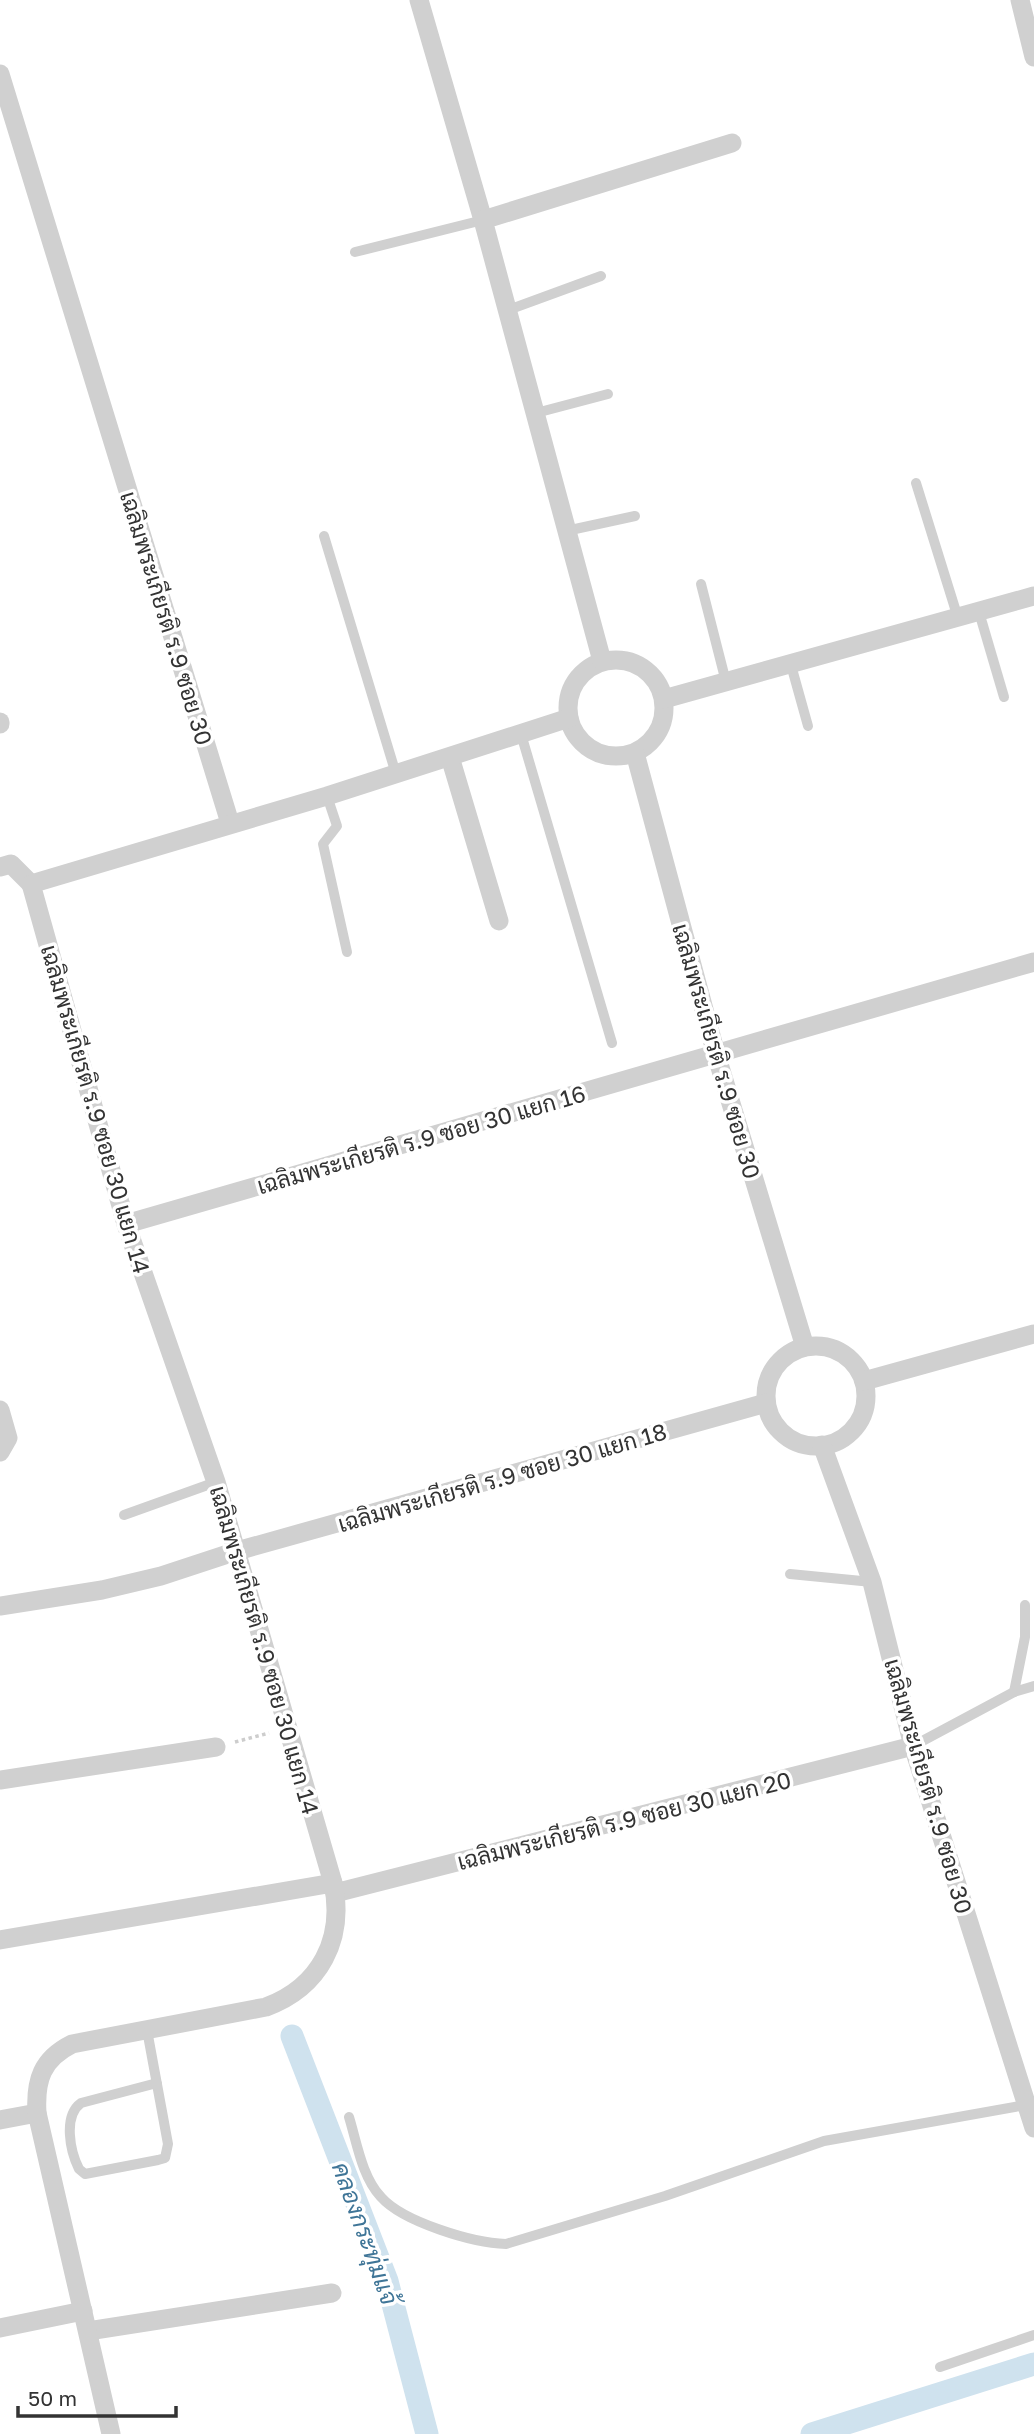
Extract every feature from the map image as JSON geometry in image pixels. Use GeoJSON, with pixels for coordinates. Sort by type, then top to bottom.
{"type":"FeatureCollection","features":[{"type":"Feature","properties":{"kind":"street"},"geometry":{"type":"LineString","coordinates":[[419,0],[508,310],[602,661]]}},
{"type":"Feature","properties":{"kind":"street"},"geometry":{"type":"LineString","coordinates":[[1020,0],[1034,57]]}},
{"type":"Feature","properties":{"kind":"street","name":"เฉลิมพระเกียรติ ร.9 ซอย 30"},"geometry":{"type":"LineString","coordinates":[[0,74],[230,822]]}},
{"type":"Feature","properties":{"kind":"street"},"geometry":{"type":"LineString","coordinates":[[483,220],[732,143]]}},
{"type":"Feature","properties":{"kind":"street"},"geometry":{"type":"LineString","coordinates":[[664,699],[1034,596]]}},
{"type":"Feature","properties":{"kind":"street"},"geometry":{"type":"LineString","coordinates":[[618,659],[634,662],[648,671],[658,684],[664,699],[665,710],[659,731],[635,753],[621,756],[594,751],[582,743],[569,718],[569,694],[574,683],[591,666],[602,661],[618,659]]}},
{"type":"Feature","properties":{"kind":"street"},"geometry":{"type":"LineString","coordinates":[[0,867],[11,864],[30,884],[230,822],[327,796],[569,718]]}},
{"type":"Feature","properties":{"kind":"street","name":"เฉลิมพระเกียรติ ร.9 ซอย 30"},"geometry":{"type":"LineString","coordinates":[[635,753],[716,1054],[805,1347]]}},
{"type":"Feature","properties":{"kind":"street"},"geometry":{"type":"LineString","coordinates":[[450,757],[499,921]]}},
{"type":"Feature","properties":{"kind":"street","name":"เฉลิมพระเกียรติ ร.9 ซอย 30 แยก 14"},"geometry":{"type":"LineString","coordinates":[[30,884],[126,1224],[216,1482],[237,1551],[334,1888],[338,1918],[336,1935],[323,1960],[306,1983],[285,2000],[266,2007],[72,2044],[56,2052],[38,2078],[37,2113],[111,2434]]}},
{"type":"Feature","properties":{"kind":"street","name":"เฉลิมพระเกียรติ ร.9 ซอย 30 แยก 16"},"geometry":{"type":"LineString","coordinates":[[126,1224],[1034,962]]}},
{"type":"Feature","properties":{"kind":"street"},"geometry":{"type":"LineString","coordinates":[[864,1381],[1034,1335]]}},
{"type":"Feature","properties":{"kind":"street"},"geometry":{"type":"LineString","coordinates":[[805,1347],[834,1349],[847,1356],[864,1381],[864,1412],[856,1426],[845,1437],[822,1445],[797,1442],[782,1433],[772,1419],[766,1403],[766,1388],[779,1361],[805,1347]]}},
{"type":"Feature","properties":{"kind":"street","name":"เฉลิมพระเกียรติ ร.9 ซอย 30 แยก 18"},"geometry":{"type":"LineString","coordinates":[[0,1606],[102,1590],[161,1576],[237,1551],[766,1403]]}},
{"type":"Feature","properties":{"kind":"street"},"geometry":{"type":"LineString","coordinates":[[0,1410],[8,1438],[0,1452]]}},
{"type":"Feature","properties":{"kind":"street","name":"เฉลิมพระเกียรติ ร.9 ซอย 30"},"geometry":{"type":"LineString","coordinates":[[822,1445],[872,1582],[912,1746],[1030,2104],[1034,2128]]}},
{"type":"Feature","properties":{"kind":"street","name":"เฉลิมพระเกียรติ ร.9 ซอย 30 แยก 20"},"geometry":{"type":"LineString","coordinates":[[0,1940],[334,1888],[912,1746]]}},
{"type":"Feature","properties":{"kind":"street"},"geometry":{"type":"LineString","coordinates":[[0,1780],[216,1747]]}},
{"type":"Feature","properties":{"kind":"street"},"geometry":{"type":"LineString","coordinates":[[0,2120],[37,2113]]}},
{"type":"Feature","properties":{"kind":"street"},"geometry":{"type":"LineString","coordinates":[[88,2332],[332,2293]]}},
{"type":"Feature","properties":{"kind":"street"},"geometry":{"type":"LineString","coordinates":[[0,2328],[83,2311]]}},
{"type":"Feature","properties":{"kind":"lane"},"geometry":{"type":"LineString","coordinates":[[355,253],[483,220]]}},
{"type":"Feature","properties":{"kind":"lane"},"geometry":{"type":"LineString","coordinates":[[508,310],[601,276]]}},
{"type":"Feature","properties":{"kind":"lane"},"geometry":{"type":"LineString","coordinates":[[536,413],[608,394]]}},
{"type":"Feature","properties":{"kind":"lane"},"geometry":{"type":"LineString","coordinates":[[916,483],[958,618]]}},
{"type":"Feature","properties":{"kind":"lane"},"geometry":{"type":"LineString","coordinates":[[566,531],[635,516]]}},
{"type":"Feature","properties":{"kind":"lane"},"geometry":{"type":"LineString","coordinates":[[324,536],[396,774]]}},
{"type":"Feature","properties":{"kind":"lane"},"geometry":{"type":"LineString","coordinates":[[701,584],[726,682]]}},
{"type":"Feature","properties":{"kind":"lane"},"geometry":{"type":"LineString","coordinates":[[978,612],[1004,697]]}},
{"type":"Feature","properties":{"kind":"lane"},"geometry":{"type":"LineString","coordinates":[[791,665],[808,726]]}},
{"type":"Feature","properties":{"kind":"lane"},"geometry":{"type":"LineString","coordinates":[[521,734],[612,1043]]}},
{"type":"Feature","properties":{"kind":"lane"},"geometry":{"type":"LineString","coordinates":[[327,796],[337,826],[323,844],[347,952]]}},
{"type":"Feature","properties":{"kind":"lane"},"geometry":{"type":"LineString","coordinates":[[124,1515],[216,1482]]}},
{"type":"Feature","properties":{"kind":"lane"},"geometry":{"type":"LineString","coordinates":[[790,1574],[872,1582]]}},
{"type":"Feature","properties":{"kind":"lane"},"geometry":{"type":"LineString","coordinates":[[1014,1692],[1024,1637],[1025,1605]]}},
{"type":"Feature","properties":{"kind":"lane"},"geometry":{"type":"LineString","coordinates":[[912,1746],[1014,1692],[1034,1686]]}},
{"type":"Feature","properties":{"kind":"lane"},"geometry":{"type":"LineString","coordinates":[[147,2030],[157,2082],[168,2144],[164,2158],[99,2173],[85,2174],[79,2169],[69,2119],[73,2109],[81,2103],[157,2082]]}},
{"type":"Feature","properties":{"kind":"lane"},"geometry":{"type":"LineString","coordinates":[[349,2117],[366,2174],[381,2198],[415,2219],[488,2244],[506,2244],[665,2196],[824,2141],[1030,2104]]}},
{"type":"Feature","properties":{"kind":"lane"},"geometry":{"type":"LineString","coordinates":[[940,2367],[1034,2335]]}},
{"type":"Feature","properties":{"kind":"path"},"geometry":{"type":"LineString","coordinates":[[216,1747],[288,1729]]}},
{"type":"Feature","properties":{"kind":"waterway","name":"คลองกระทุ่มแจ้"},"geometry":{"type":"LineString","coordinates":[[292,2036],[387,2281],[427,2434]]}},
{"type":"Feature","properties":{"kind":"waterway"},"geometry":{"type":"LineString","coordinates":[[812,2434],[1034,2364]]}}]}
